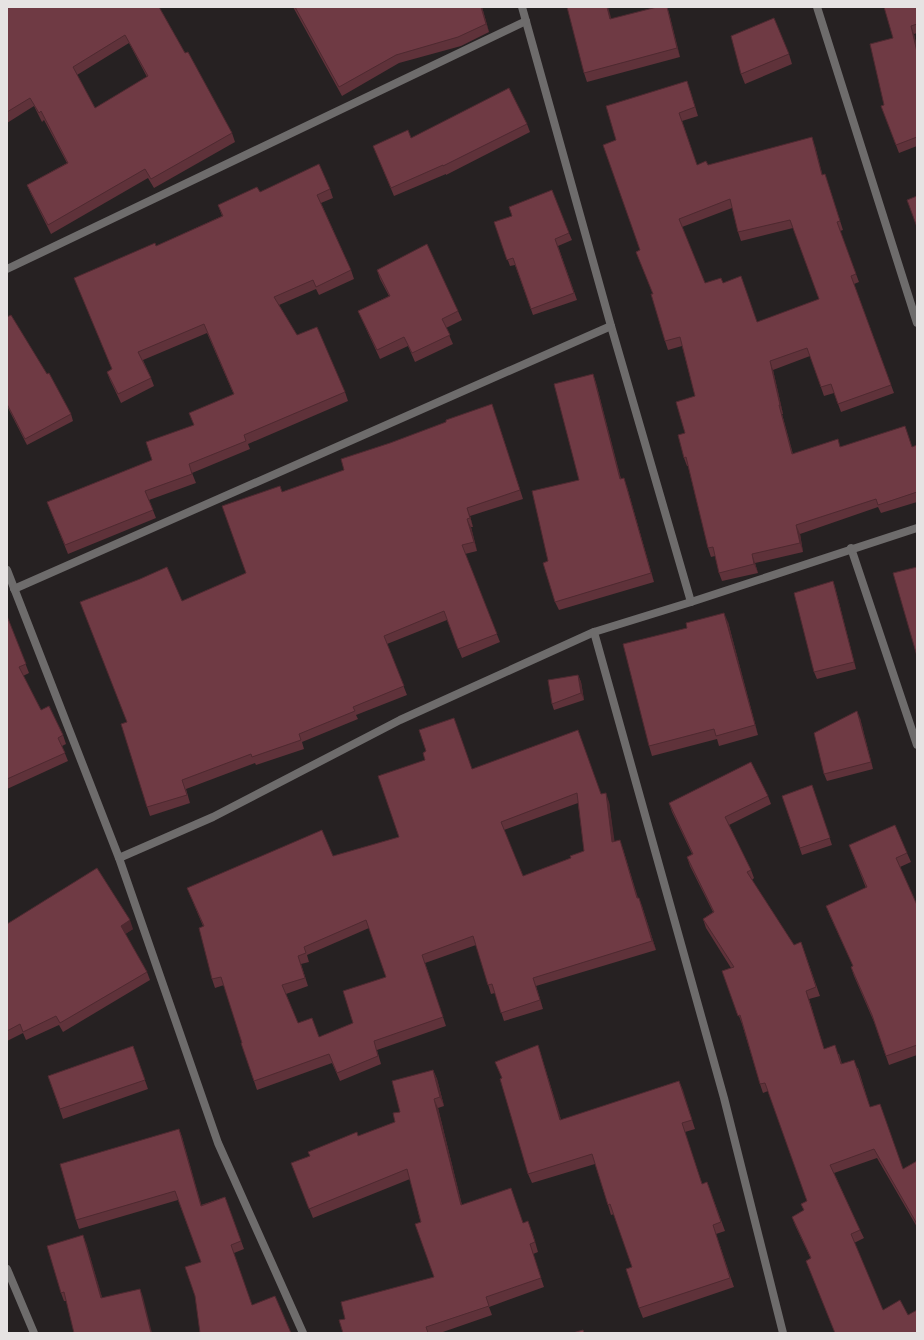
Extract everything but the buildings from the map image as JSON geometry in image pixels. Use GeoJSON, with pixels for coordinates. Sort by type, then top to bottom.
{"type":"FeatureCollection","features":[{"type":"Feature","properties":{"kind":"street"},"geometry":{"type":"LineString","coordinates":[[522,7],[611,326],[691,602]]}},
{"type":"Feature","properties":{"kind":"street"},"geometry":{"type":"LineString","coordinates":[[817,7],[917,323]]}},
{"type":"Feature","properties":{"kind":"street"},"geometry":{"type":"LineString","coordinates":[[7,269],[526,21]]}},
{"type":"Feature","properties":{"kind":"street"},"geometry":{"type":"LineString","coordinates":[[14,589],[611,326]]}},
{"type":"Feature","properties":{"kind":"street"},"geometry":{"type":"LineString","coordinates":[[119,858],[214,817],[400,720],[594,632],[917,528]]}},
{"type":"Feature","properties":{"kind":"street"},"geometry":{"type":"LineString","coordinates":[[851,548],[917,745]]}},
{"type":"Feature","properties":{"kind":"street"},"geometry":{"type":"LineString","coordinates":[[7,570],[119,858],[218,1143],[303,1333]]}},
{"type":"Feature","properties":{"kind":"street"},"geometry":{"type":"LineString","coordinates":[[594,632],[724,1098],[783,1333]]}},
{"type":"Feature","properties":{"kind":"street"},"geometry":{"type":"LineString","coordinates":[[7,1269],[34,1333]]}}]}
